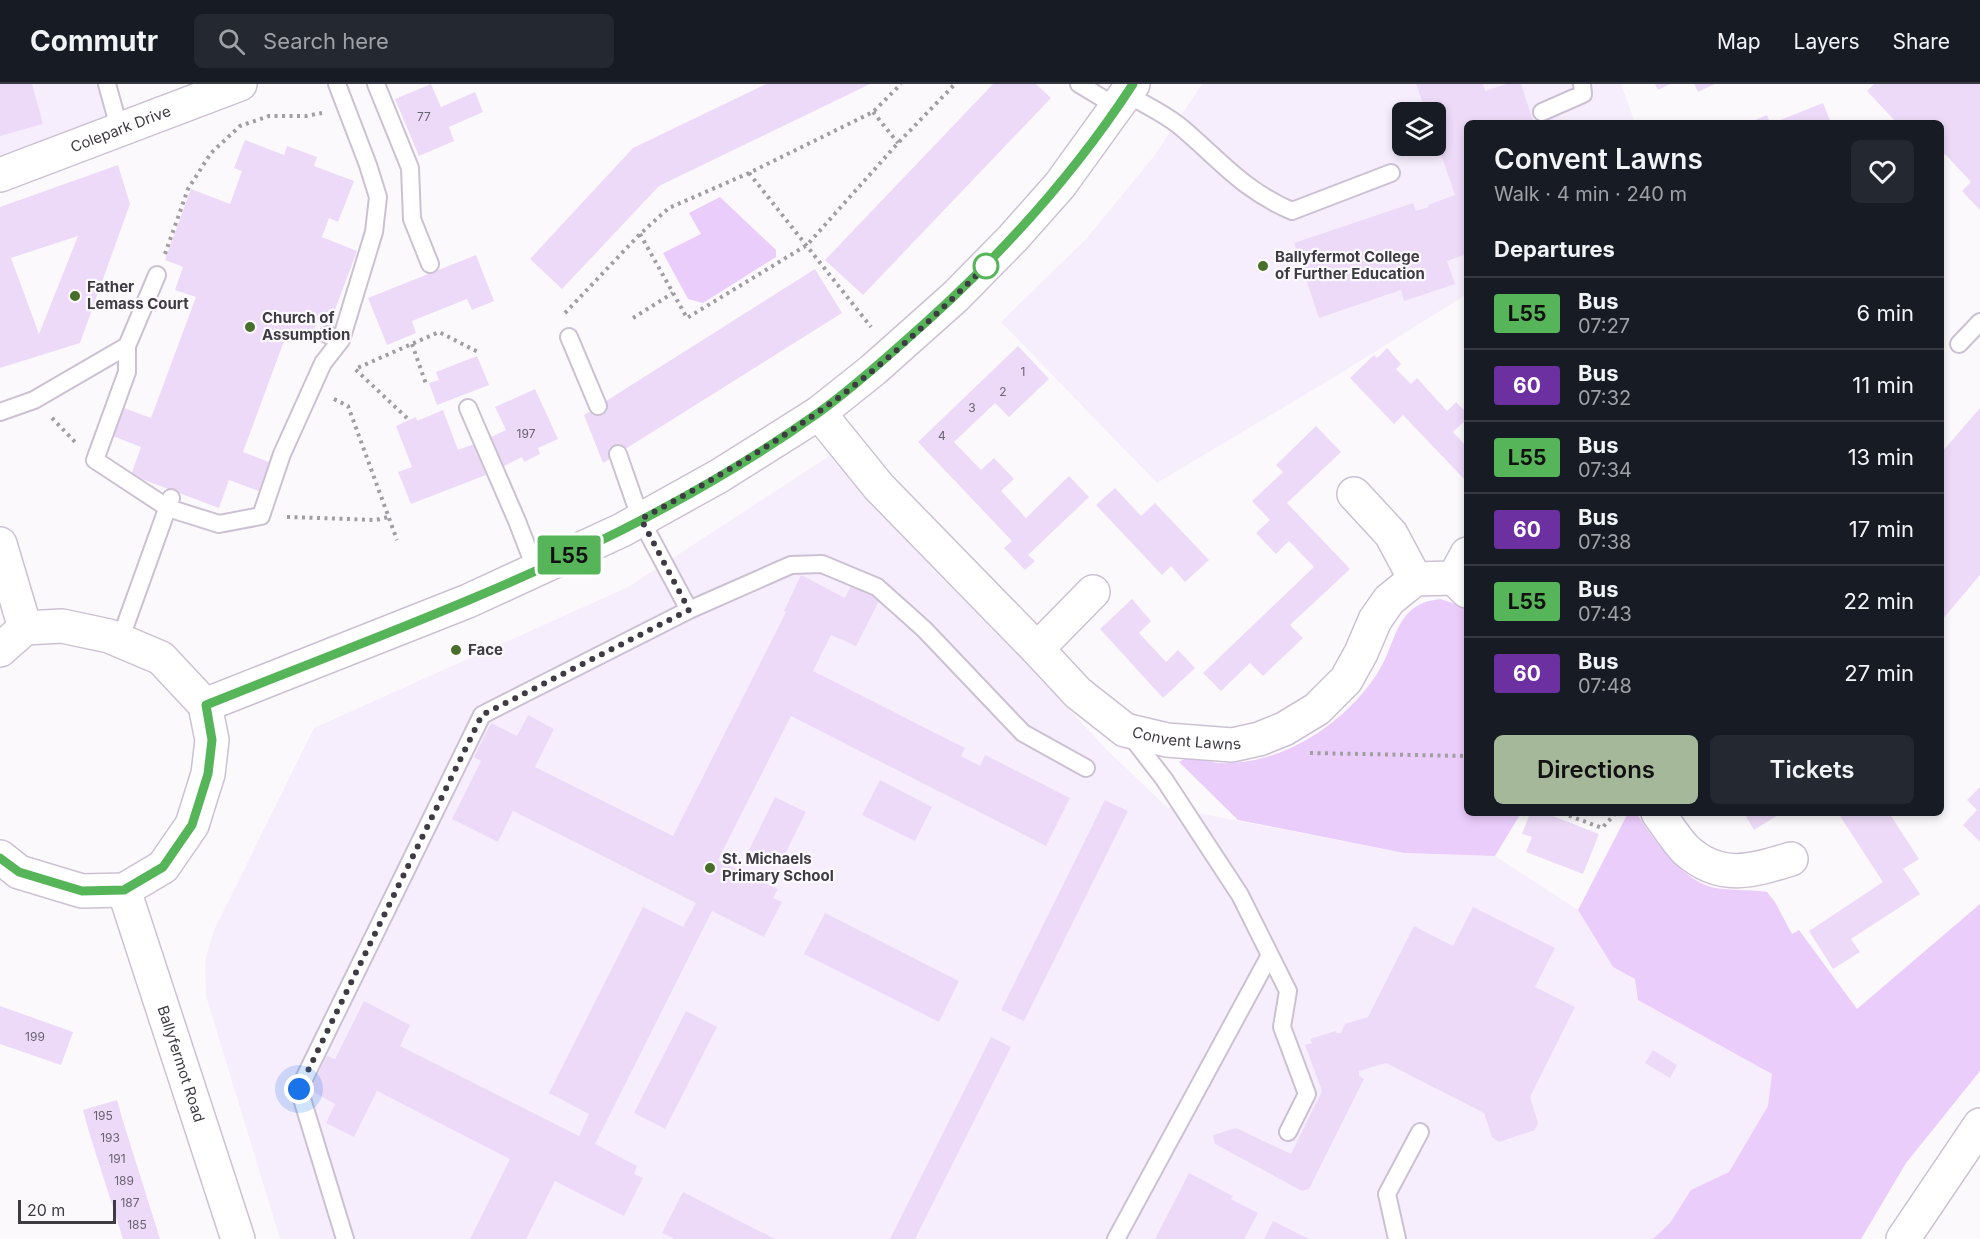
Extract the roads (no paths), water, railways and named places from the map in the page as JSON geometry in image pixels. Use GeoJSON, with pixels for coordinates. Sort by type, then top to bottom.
{"type":"FeatureCollection","features":[{"type":"Feature","properties":{"kind":"main road","name":"Colepark Drive"},"geometry":{"type":"LineString","coordinates":[[0,175],[240,84]]}},
{"type":"Feature","properties":{"kind":"main road"},"geometry":{"type":"LineString","coordinates":[[206,705],[468,602],[536,570],[641,519],[719,476],[819,412],[873,370],[956,296],[989,263],[1060,185],[1126,95]]}},
{"type":"Feature","properties":{"kind":"main road","name":"Convent Lawns"},"geometry":{"type":"LineString","coordinates":[[819,412],[879,487],[1078,693],[1125,730],[1167,740],[1232,745],[1259,739],[1284,729],[1317,709],[1346,680],[1384,606],[1415,579]]}},
{"type":"Feature","properties":{"kind":"main road"},"geometry":{"type":"LineString","coordinates":[[1354,494],[1392,534],[1415,579],[1463,574]]}},
{"type":"Feature","properties":{"kind":"main road"},"geometry":{"type":"LineString","coordinates":[[0,544],[25,628]]}},
{"type":"Feature","properties":{"kind":"main road"},"geometry":{"type":"LineString","coordinates":[[1037,649],[1093,592]]}},
{"type":"Feature","properties":{"kind":"main road"},"geometry":{"type":"LineString","coordinates":[[0,650],[25,628],[62,626],[120,640],[161,658],[206,705],[212,740],[208,774],[192,825],[163,867],[124,890],[82,891],[19,872],[0,857]]}},
{"type":"Feature","properties":{"kind":"main road"},"geometry":{"type":"LineString","coordinates":[[1660,816],[1686,849],[1712,867],[1734,871],[1757,869],[1791,859]]}},
{"type":"Feature","properties":{"kind":"main road","name":"Ballyfermot Road"},"geometry":{"type":"LineString","coordinates":[[124,890],[238,1239]]}},
{"type":"Feature","properties":{"kind":"main road"},"geometry":{"type":"LineString","coordinates":[[1903,1239],[1980,1125]]}},
{"type":"Feature","properties":{"kind":"lane"},"geometry":{"type":"LineString","coordinates":[[106,84],[120,131]]}},
{"type":"Feature","properties":{"kind":"lane"},"geometry":{"type":"LineString","coordinates":[[157,275],[127,346],[127,372],[95,460],[170,503],[219,524],[261,516],[282,454],[334,338],[374,232],[378,197],[337,84]]}},
{"type":"Feature","properties":{"kind":"lane"},"geometry":{"type":"LineString","coordinates":[[376,84],[410,168],[412,219],[430,264]]}},
{"type":"Feature","properties":{"kind":"lane"},"geometry":{"type":"LineString","coordinates":[[1079,84],[1126,95],[1175,123],[1240,182],[1270,202],[1292,211],[1391,173]]}},
{"type":"Feature","properties":{"kind":"lane"},"geometry":{"type":"LineString","coordinates":[[1542,112],[1583,94],[1582,84]]}},
{"type":"Feature","properties":{"kind":"lane"},"geometry":{"type":"LineString","coordinates":[[1959,344],[1980,322]]}},
{"type":"Feature","properties":{"kind":"lane"},"geometry":{"type":"LineString","coordinates":[[569,337],[598,406]]}},
{"type":"Feature","properties":{"kind":"lane"},"geometry":{"type":"LineString","coordinates":[[0,412],[34,400],[127,346]]}},
{"type":"Feature","properties":{"kind":"lane"},"geometry":{"type":"LineString","coordinates":[[468,408],[536,570]]}},
{"type":"Feature","properties":{"kind":"lane"},"geometry":{"type":"LineString","coordinates":[[618,454],[641,519],[689,610]]}},
{"type":"Feature","properties":{"kind":"lane"},"geometry":{"type":"LineString","coordinates":[[120,640],[170,503]]}},
{"type":"Feature","properties":{"kind":"lane"},"geometry":{"type":"LineString","coordinates":[[345,1239],[299,1089],[482,715],[689,610],[791,565],[822,564],[877,587],[924,628],[1023,733],[1086,768]]}},
{"type":"Feature","properties":{"kind":"lane"},"geometry":{"type":"LineString","coordinates":[[1125,730],[1164,779],[1240,895],[1287,991],[1282,1027],[1307,1094],[1288,1132]]}},
{"type":"Feature","properties":{"kind":"lane"},"geometry":{"type":"LineString","coordinates":[[1116,1239],[1270,955]]}},
{"type":"Feature","properties":{"kind":"lane"},"geometry":{"type":"LineString","coordinates":[[1397,1239],[1387,1194],[1420,1132]]}},
{"type":"Feature","properties":{"kind":"place","name":"Ballyfermot College of Further Education"},"geometry":{"type":"Point","coordinates":[1263,266]}},
{"type":"Feature","properties":{"kind":"place","name":"Father Lemass Court"},"geometry":{"type":"Point","coordinates":[75,296]}},
{"type":"Feature","properties":{"kind":"place","name":"Church of Assumption"},"geometry":{"type":"Point","coordinates":[250,327]}},
{"type":"Feature","properties":{"kind":"place","name":"Face"},"geometry":{"type":"Point","coordinates":[456,650]}},
{"type":"Feature","properties":{"kind":"place","name":"St. Michaels Primary School"},"geometry":{"type":"Point","coordinates":[710,868]}}]}
